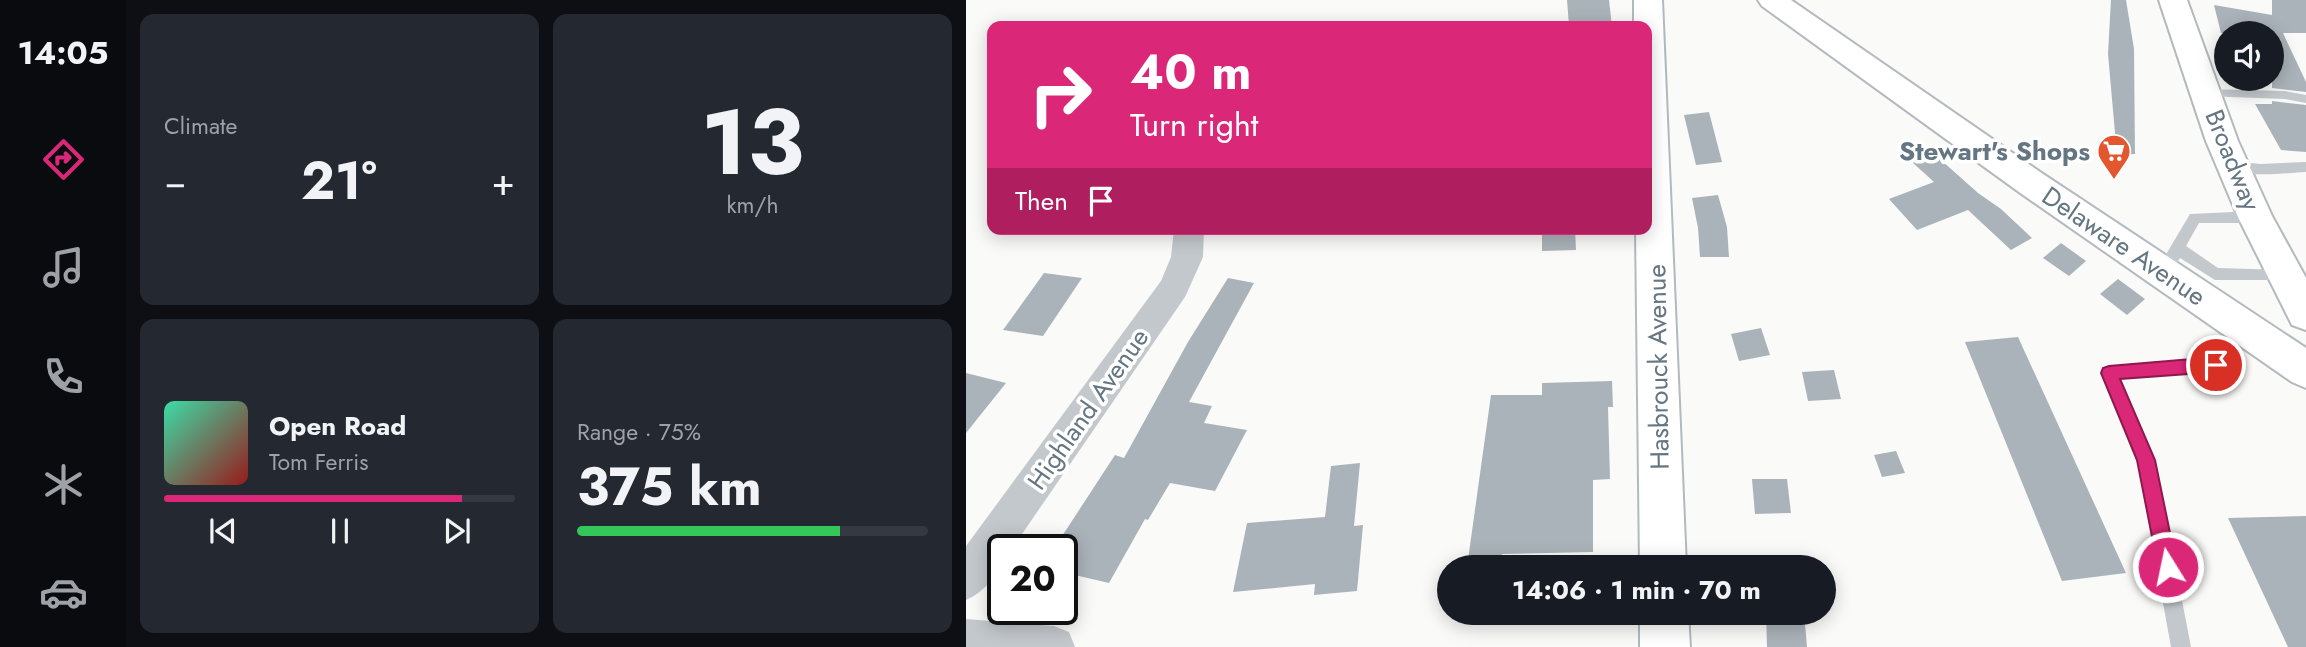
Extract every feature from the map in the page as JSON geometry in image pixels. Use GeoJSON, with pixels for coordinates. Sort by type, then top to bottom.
{"type":"FeatureCollection","features":[{"type":"Feature","properties":{"kind":"main road","name":"Hasbrouck Avenue"},"geometry":{"type":"LineString","coordinates":[[1648,0],[1649,21]]}},
{"type":"Feature","properties":{"kind":"main road","name":"Delaware Avenue"},"geometry":{"type":"LineString","coordinates":[[1772,0],[2170,260],[2245,329],[2306,370]]}},
{"type":"Feature","properties":{"kind":"main road","name":"Broadway"},"geometry":{"type":"LineString","coordinates":[[2173,0],[2233,166],[2255,217],[2306,314]]}},
{"type":"Feature","properties":{"kind":"main road","name":"Hasbrouck Avenue"},"geometry":{"type":"LineString","coordinates":[[1652,151],[1663,555]]}},
{"type":"Feature","properties":{"kind":"main road"},"geometry":{"type":"LineString","coordinates":[[1664,625],[1665,647]]}},
{"type":"Feature","properties":{"kind":"street","name":"Highland Avenue"},"geometry":{"type":"LineString","coordinates":[[966,580],[1174,288],[1187,257],[1188,235]]}},
{"type":"Feature","properties":{"kind":"street"},"geometry":{"type":"LineString","coordinates":[[966,640],[1054,647]]}},
{"type":"Feature","properties":{"kind":"lane"},"geometry":{"type":"LineString","coordinates":[[2206,93],[2285,95],[2306,99]]}},
{"type":"Feature","properties":{"kind":"lane"},"geometry":{"type":"LineString","coordinates":[[2233,166],[2260,169],[2306,167]]}},
{"type":"Feature","properties":{"kind":"lane"},"geometry":{"type":"LineString","coordinates":[[2255,217],[2195,218],[2170,260],[2215,274],[2286,276]]}},
{"type":"Feature","properties":{"kind":"lane"},"geometry":{"type":"LineString","coordinates":[[2181,647],[2146,460],[2109,373],[2216,365],[2245,329]]}},
{"type":"Feature","properties":{"kind":"building"},"geometry":{"type":"Polygon","coordinates":[[[1567,0],[1609,0],[1611,21],[1569,21],[1567,0]]]}},
{"type":"Feature","properties":{"kind":"building"},"geometry":{"type":"Polygon","coordinates":[[[2111,0],[2126,0],[2134,49],[2135,154],[2117,155],[2108,54],[2111,0]]]}},
{"type":"Feature","properties":{"kind":"building"},"geometry":{"type":"Polygon","coordinates":[[[2272,0],[2306,0],[2306,33],[2284,33],[2284,21],[2218,21],[2214,5],[2272,15],[2272,0]]]}},
{"type":"Feature","properties":{"kind":"building"},"geometry":{"type":"Polygon","coordinates":[[[2284,35],[2306,82],[2306,92],[2284,89],[2284,35]]]}},
{"type":"Feature","properties":{"kind":"building"},"geometry":{"type":"Polygon","coordinates":[[[2272,101],[2306,105],[2306,152],[2281,150],[2255,104],[2272,104],[2272,101]]]}},
{"type":"Feature","properties":{"kind":"building"},"geometry":{"type":"Polygon","coordinates":[[[1709,112],[1722,162],[1696,165],[1684,115],[1709,112]]]}},
{"type":"Feature","properties":{"kind":"building"},"geometry":{"type":"Polygon","coordinates":[[[1932,152],[2032,238],[2011,250],[1968,210],[1917,230],[1889,199],[1934,182],[1912,162],[1932,152]]]}},
{"type":"Feature","properties":{"kind":"building"},"geometry":{"type":"Polygon","coordinates":[[[1718,195],[1727,227],[1729,257],[1700,257],[1692,198],[1718,195]]]}},
{"type":"Feature","properties":{"kind":"building"},"geometry":{"type":"Polygon","coordinates":[[[1542,235],[1575,235],[1576,250],[1542,251],[1542,235]]]}},
{"type":"Feature","properties":{"kind":"building"},"geometry":{"type":"Polygon","coordinates":[[[2061,243],[2086,261],[2069,276],[2043,258],[2061,243]]]}},
{"type":"Feature","properties":{"kind":"building"},"geometry":{"type":"Polygon","coordinates":[[[1044,273],[1082,278],[1043,336],[1003,330],[1044,273]]]}},
{"type":"Feature","properties":{"kind":"building"},"geometry":{"type":"Polygon","coordinates":[[[1228,278],[1254,283],[1189,402],[1212,406],[1204,423],[1247,430],[1215,491],[1170,483],[1148,520],[1145,519],[1109,583],[1078,576],[1078,534],[1063,534],[1115,455],[1124,458],[1188,342],[1228,278]]]}},
{"type":"Feature","properties":{"kind":"building"},"geometry":{"type":"Polygon","coordinates":[[[2118,279],[2145,299],[2127,315],[2100,294],[2118,279]]]}},
{"type":"Feature","properties":{"kind":"building"},"geometry":{"type":"Polygon","coordinates":[[[1761,328],[1770,355],[1739,361],[1731,334],[1761,328]]]}},
{"type":"Feature","properties":{"kind":"building"},"geometry":{"type":"Polygon","coordinates":[[[2018,337],[2126,573],[2062,581],[1965,342],[2018,337]]]}},
{"type":"Feature","properties":{"kind":"building"},"geometry":{"type":"Polygon","coordinates":[[[1834,370],[1841,399],[1808,401],[1802,372],[1834,370]]]}},
{"type":"Feature","properties":{"kind":"building"},"geometry":{"type":"Polygon","coordinates":[[[966,373],[1006,383],[966,433],[966,373]]]}},
{"type":"Feature","properties":{"kind":"building"},"geometry":{"type":"Polygon","coordinates":[[[1612,381],[1613,407],[1608,407],[1610,479],[1593,480],[1593,552],[1469,555],[1491,395],[1542,395],[1542,383],[1612,381]]]}},
{"type":"Feature","properties":{"kind":"building"},"geometry":{"type":"Polygon","coordinates":[[[1896,451],[1905,473],[1882,477],[1874,455],[1896,451]]]}},
{"type":"Feature","properties":{"kind":"building"},"geometry":{"type":"Polygon","coordinates":[[[1360,463],[1354,526],[1363,525],[1357,591],[1314,595],[1315,584],[1233,592],[1247,523],[1325,517],[1331,466],[1360,463]]]}},
{"type":"Feature","properties":{"kind":"building"},"geometry":{"type":"Polygon","coordinates":[[[1752,479],[1787,479],[1791,513],[1755,514],[1752,479]]]}},
{"type":"Feature","properties":{"kind":"building"},"geometry":{"type":"Polygon","coordinates":[[[2306,516],[2306,647],[2288,647],[2228,518],[2306,516]]]}},
{"type":"Feature","properties":{"kind":"building"},"geometry":{"type":"Polygon","coordinates":[[[1766,625],[1805,625],[1807,647],[1767,647],[1766,625]]]}},
{"type":"Feature","properties":{"kind":"place","name":"Stewart's Shops"},"geometry":{"type":"Point","coordinates":[2114,181]}},
{"type":"Feature","properties":{"kind":"route"},"geometry":{"type":"LineString","coordinates":[[2168,567],[2146,460],[2109,373],[2216,365]]}}]}
